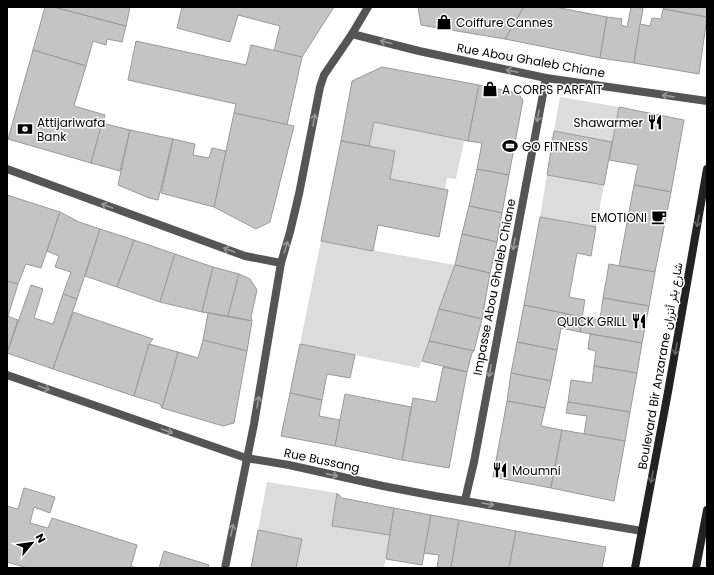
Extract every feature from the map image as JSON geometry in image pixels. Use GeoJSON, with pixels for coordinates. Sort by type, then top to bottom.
{"type":"FeatureCollection","features":[{"type":"Feature","properties":{"kind":"main road","name":"Boulevard Bir Anzarane شارع بئر أنزران"},"geometry":{"type":"LineString","coordinates":[[635,568],[668,392],[707,168]]}},
{"type":"Feature","properties":{"kind":"main road"},"geometry":{"type":"LineString","coordinates":[[696,568],[707,510]]}},
{"type":"Feature","properties":{"kind":"street"},"geometry":{"type":"LineString","coordinates":[[225,568],[254,424],[281,263],[299,194],[324,75],[352,34],[368,7]]}},
{"type":"Feature","properties":{"kind":"street","name":"Rue Abou Ghaleb Chiane"},"geometry":{"type":"LineString","coordinates":[[352,34],[419,51],[546,78],[707,101]]}},
{"type":"Feature","properties":{"kind":"street","name":"Impasse Abou Ghaleb Chiane"},"geometry":{"type":"LineString","coordinates":[[465,500],[474,462],[546,78]]}},
{"type":"Feature","properties":{"kind":"street"},"geometry":{"type":"LineString","coordinates":[[7,170],[245,256],[281,263]]}},
{"type":"Feature","properties":{"kind":"street","name":"Rue Bussang"},"geometry":{"type":"LineString","coordinates":[[7,375],[246,458],[289,465],[383,486],[642,531]]}},
{"type":"Feature","properties":{"kind":"shaded area"},"geometry":{"type":"Polygon","coordinates":[[[560,97],[619,107],[612,142],[554,131],[560,97]]]}},
{"type":"Feature","properties":{"kind":"shaded area"},"geometry":{"type":"Polygon","coordinates":[[[374,122],[464,141],[456,179],[447,178],[445,190],[390,179],[395,151],[369,146],[374,122]]]}},
{"type":"Feature","properties":{"kind":"shaded area"},"geometry":{"type":"Polygon","coordinates":[[[547,175],[604,185],[596,227],[540,217],[547,175]]]}},
{"type":"Feature","properties":{"kind":"shaded area"},"geometry":{"type":"Polygon","coordinates":[[[321,241],[455,265],[419,368],[300,344],[321,241]]]}},
{"type":"Feature","properties":{"kind":"shaded area"},"geometry":{"type":"Polygon","coordinates":[[[267,482],[337,493],[332,526],[390,535],[384,568],[296,568],[301,539],[258,530],[267,482]]]}},
{"type":"Feature","properties":{"kind":"building"},"geometry":{"type":"Polygon","coordinates":[[[45,7],[54,7],[126,26],[122,42],[107,39],[106,45],[93,41],[86,66],[33,50],[45,7]]]}},
{"type":"Feature","properties":{"kind":"building"},"geometry":{"type":"Polygon","coordinates":[[[54,7],[130,7],[126,26],[54,7]]]}},
{"type":"Feature","properties":{"kind":"building"},"geometry":{"type":"Polygon","coordinates":[[[182,7],[334,7],[302,57],[274,51],[280,26],[238,15],[230,42],[177,28],[182,7]]]}},
{"type":"Feature","properties":{"kind":"building"},"geometry":{"type":"Polygon","coordinates":[[[418,7],[524,7],[505,39],[421,25],[418,7]]]}},
{"type":"Feature","properties":{"kind":"building"},"geometry":{"type":"Polygon","coordinates":[[[524,7],[555,7],[607,17],[600,58],[505,39],[524,7]]]}},
{"type":"Feature","properties":{"kind":"building"},"geometry":{"type":"Polygon","coordinates":[[[631,7],[643,8],[634,63],[600,58],[607,17],[622,19],[621,25],[627,27],[631,7]]]}},
{"type":"Feature","properties":{"kind":"building"},"geometry":{"type":"Polygon","coordinates":[[[664,7],[707,7],[707,17],[663,9],[664,7]]]}},
{"type":"Feature","properties":{"kind":"building"},"geometry":{"type":"Polygon","coordinates":[[[663,9],[707,17],[699,74],[634,63],[640,24],[650,26],[652,18],[661,19],[663,9]]]}},
{"type":"Feature","properties":{"kind":"building"},"geometry":{"type":"Polygon","coordinates":[[[136,41],[246,65],[251,45],[302,57],[287,125],[234,113],[236,104],[128,80],[136,41]]]}},
{"type":"Feature","properties":{"kind":"building"},"geometry":{"type":"Polygon","coordinates":[[[33,50],[86,66],[74,106],[105,115],[91,163],[8,139],[33,50]]]}},
{"type":"Feature","properties":{"kind":"building"},"geometry":{"type":"Polygon","coordinates":[[[382,67],[479,85],[468,141],[374,122],[369,146],[341,141],[352,81],[382,67]]]}},
{"type":"Feature","properties":{"kind":"building"},"geometry":{"type":"Polygon","coordinates":[[[479,85],[518,93],[523,100],[509,175],[477,169],[482,143],[468,141],[479,85]]]}},
{"type":"Feature","properties":{"kind":"building"},"geometry":{"type":"Polygon","coordinates":[[[619,107],[684,120],[671,192],[634,185],[638,165],[609,160],[619,107]]]}},
{"type":"Feature","properties":{"kind":"building"},"geometry":{"type":"Polygon","coordinates":[[[234,113],[294,126],[270,222],[256,229],[214,207],[234,113]]]}},
{"type":"Feature","properties":{"kind":"building"},"geometry":{"type":"Polygon","coordinates":[[[102,123],[130,130],[120,171],[91,163],[102,123]]]}},
{"type":"Feature","properties":{"kind":"building"},"geometry":{"type":"Polygon","coordinates":[[[130,130],[173,139],[158,200],[149,198],[118,185],[130,130]]]}},
{"type":"Feature","properties":{"kind":"building"},"geometry":{"type":"Polygon","coordinates":[[[554,131],[612,142],[604,185],[547,175],[554,131]]]}},
{"type":"Feature","properties":{"kind":"building"},"geometry":{"type":"Polygon","coordinates":[[[173,139],[195,144],[193,155],[209,158],[212,148],[226,151],[214,207],[161,193],[173,139]]]}},
{"type":"Feature","properties":{"kind":"building"},"geometry":{"type":"Polygon","coordinates":[[[341,141],[395,151],[390,179],[448,190],[439,237],[378,225],[373,251],[321,241],[341,141]]]}},
{"type":"Feature","properties":{"kind":"building"},"geometry":{"type":"Polygon","coordinates":[[[477,169],[509,175],[502,213],[469,206],[477,169]]]}},
{"type":"Feature","properties":{"kind":"building"},"geometry":{"type":"Polygon","coordinates":[[[634,185],[671,192],[655,272],[619,266],[634,185]]]}},
{"type":"Feature","properties":{"kind":"building"},"geometry":{"type":"Polygon","coordinates":[[[7,195],[60,212],[41,268],[26,264],[18,284],[7,281],[7,195]]]}},
{"type":"Feature","properties":{"kind":"building"},"geometry":{"type":"Polygon","coordinates":[[[469,206],[502,213],[497,242],[462,234],[469,206]]]}},
{"type":"Feature","properties":{"kind":"building"},"geometry":{"type":"Polygon","coordinates":[[[60,212],[79,222],[100,229],[77,299],[63,294],[71,272],[55,267],[59,256],[47,251],[60,212]]]}},
{"type":"Feature","properties":{"kind":"building"},"geometry":{"type":"Polygon","coordinates":[[[540,217],[596,227],[591,256],[577,253],[569,297],[585,300],[582,317],[524,305],[540,217]]]}},
{"type":"Feature","properties":{"kind":"building"},"geometry":{"type":"Polygon","coordinates":[[[100,229],[134,240],[117,287],[85,276],[100,229]]]}},
{"type":"Feature","properties":{"kind":"building"},"geometry":{"type":"Polygon","coordinates":[[[462,234],[497,242],[490,273],[455,265],[462,234]]]}},
{"type":"Feature","properties":{"kind":"building"},"geometry":{"type":"Polygon","coordinates":[[[134,240],[175,254],[160,302],[117,287],[134,240]]]}},
{"type":"Feature","properties":{"kind":"building"},"geometry":{"type":"Polygon","coordinates":[[[175,254],[213,267],[202,312],[160,302],[175,254]]]}},
{"type":"Feature","properties":{"kind":"building"},"geometry":{"type":"Polygon","coordinates":[[[609,264],[655,272],[649,306],[603,298],[609,264]]]}},
{"type":"Feature","properties":{"kind":"building"},"geometry":{"type":"Polygon","coordinates":[[[455,265],[490,273],[482,319],[439,309],[455,265]]]}},
{"type":"Feature","properties":{"kind":"building"},"geometry":{"type":"Polygon","coordinates":[[[213,267],[239,274],[228,316],[202,312],[213,267]]]}},
{"type":"Feature","properties":{"kind":"building"},"geometry":{"type":"Polygon","coordinates":[[[239,274],[250,279],[257,290],[251,317],[252,321],[228,316],[239,274]]]}},
{"type":"Feature","properties":{"kind":"building"},"geometry":{"type":"Polygon","coordinates":[[[7,281],[18,284],[8,316],[7,316],[7,281]]]}},
{"type":"Feature","properties":{"kind":"building"},"geometry":{"type":"Polygon","coordinates":[[[31,285],[43,289],[34,318],[53,324],[63,294],[77,299],[53,369],[7,353],[31,285]]]}},
{"type":"Feature","properties":{"kind":"building"},"geometry":{"type":"Polygon","coordinates":[[[603,298],[649,306],[642,343],[580,332],[582,317],[600,320],[603,298]]]}},
{"type":"Feature","properties":{"kind":"building"},"geometry":{"type":"Polygon","coordinates":[[[524,305],[582,317],[580,332],[561,328],[557,350],[517,342],[524,305]]]}},
{"type":"Feature","properties":{"kind":"building"},"geometry":{"type":"Polygon","coordinates":[[[439,309],[482,319],[474,351],[429,341],[439,309]]]}},
{"type":"Feature","properties":{"kind":"building"},"geometry":{"type":"Polygon","coordinates":[[[73,312],[153,339],[149,344],[134,396],[53,369],[73,312]]]}},
{"type":"Feature","properties":{"kind":"building"},"geometry":{"type":"Polygon","coordinates":[[[208,313],[252,321],[247,351],[203,340],[208,313]]]}},
{"type":"Feature","properties":{"kind":"building"},"geometry":{"type":"Polygon","coordinates":[[[7,316],[18,320],[7,353],[7,316]]]}},
{"type":"Feature","properties":{"kind":"building"},"geometry":{"type":"Polygon","coordinates":[[[590,334],[642,343],[637,373],[594,366],[596,351],[588,349],[590,334]]]}},
{"type":"Feature","properties":{"kind":"building"},"geometry":{"type":"Polygon","coordinates":[[[203,340],[247,351],[234,423],[223,426],[162,408],[178,352],[198,358],[203,340]]]}},
{"type":"Feature","properties":{"kind":"building"},"geometry":{"type":"Polygon","coordinates":[[[429,341],[474,351],[472,353],[467,372],[422,361],[429,341]]]}},
{"type":"Feature","properties":{"kind":"building"},"geometry":{"type":"Polygon","coordinates":[[[517,342],[557,350],[551,381],[511,373],[517,342]]]}},
{"type":"Feature","properties":{"kind":"building"},"geometry":{"type":"Polygon","coordinates":[[[149,344],[178,352],[162,408],[160,404],[134,396],[149,344]]]}},
{"type":"Feature","properties":{"kind":"building"},"geometry":{"type":"Polygon","coordinates":[[[300,344],[355,355],[350,378],[327,374],[322,400],[290,393],[300,344]]]}},
{"type":"Feature","properties":{"kind":"building"},"geometry":{"type":"Polygon","coordinates":[[[594,366],[637,373],[630,412],[568,402],[571,380],[592,383],[594,366]]]}},
{"type":"Feature","properties":{"kind":"building"},"geometry":{"type":"Polygon","coordinates":[[[443,367],[467,372],[449,468],[402,460],[413,398],[436,402],[443,367]]]}},
{"type":"Feature","properties":{"kind":"building"},"geometry":{"type":"Polygon","coordinates":[[[511,373],[551,381],[545,408],[507,401],[511,373]]]}},
{"type":"Feature","properties":{"kind":"building"},"geometry":{"type":"Polygon","coordinates":[[[290,393],[322,400],[319,416],[340,420],[335,446],[281,436],[290,393]]]}},
{"type":"Feature","properties":{"kind":"building"},"geometry":{"type":"Polygon","coordinates":[[[345,394],[411,407],[402,460],[335,446],[345,394]]]}},
{"type":"Feature","properties":{"kind":"building"},"geometry":{"type":"Polygon","coordinates":[[[507,401],[545,408],[541,426],[562,430],[551,488],[493,477],[507,401]]]}},
{"type":"Feature","properties":{"kind":"building"},"geometry":{"type":"Polygon","coordinates":[[[568,402],[630,412],[625,441],[584,434],[587,416],[566,413],[568,402]]]}},
{"type":"Feature","properties":{"kind":"building"},"geometry":{"type":"Polygon","coordinates":[[[562,430],[625,441],[614,501],[551,488],[562,430]]]}},
{"type":"Feature","properties":{"kind":"building"},"geometry":{"type":"Polygon","coordinates":[[[24,488],[55,497],[50,513],[34,507],[30,523],[48,528],[52,518],[137,545],[131,566],[137,568],[28,568],[7,562],[7,506],[18,509],[24,488]]]}},
{"type":"Feature","properties":{"kind":"building"},"geometry":{"type":"Polygon","coordinates":[[[337,493],[342,498],[394,508],[390,535],[332,526],[337,493]]]}},
{"type":"Feature","properties":{"kind":"building"},"geometry":{"type":"Polygon","coordinates":[[[394,508],[431,515],[422,565],[386,559],[394,508]]]}},
{"type":"Feature","properties":{"kind":"building"},"geometry":{"type":"Polygon","coordinates":[[[431,515],[459,520],[451,568],[437,568],[439,555],[424,553],[431,515]]]}},
{"type":"Feature","properties":{"kind":"building"},"geometry":{"type":"Polygon","coordinates":[[[459,520],[516,531],[509,568],[451,568],[459,520]]]}},
{"type":"Feature","properties":{"kind":"building"},"geometry":{"type":"Polygon","coordinates":[[[258,530],[302,539],[296,568],[251,568],[258,530]]]}},
{"type":"Feature","properties":{"kind":"building"},"geometry":{"type":"Polygon","coordinates":[[[516,531],[606,547],[602,568],[509,568],[516,531]]]}},
{"type":"Feature","properties":{"kind":"building"},"geometry":{"type":"Polygon","coordinates":[[[164,551],[209,565],[208,568],[159,568],[164,551]]]}},
{"type":"Feature","properties":{"kind":"place","name":"Coiffure Cannes"},"geometry":{"type":"Point","coordinates":[444,22]}},
{"type":"Feature","properties":{"kind":"place","name":"A CORPS PARFAIT"},"geometry":{"type":"Point","coordinates":[490,89]}},
{"type":"Feature","properties":{"kind":"place","name":"Shawarmer"},"geometry":{"type":"Point","coordinates":[655,122]}},
{"type":"Feature","properties":{"kind":"place","name":"Attijariwafa Bank"},"geometry":{"type":"Point","coordinates":[25,129]}},
{"type":"Feature","properties":{"kind":"place","name":"GO FITNESS"},"geometry":{"type":"Point","coordinates":[510,146]}},
{"type":"Feature","properties":{"kind":"place","name":"EMOTIONI"},"geometry":{"type":"Point","coordinates":[659,217]}},
{"type":"Feature","properties":{"kind":"place","name":"QUICK GRILL"},"geometry":{"type":"Point","coordinates":[639,321]}},
{"type":"Feature","properties":{"kind":"place","name":"Moumni"},"geometry":{"type":"Point","coordinates":[500,470]}}]}
